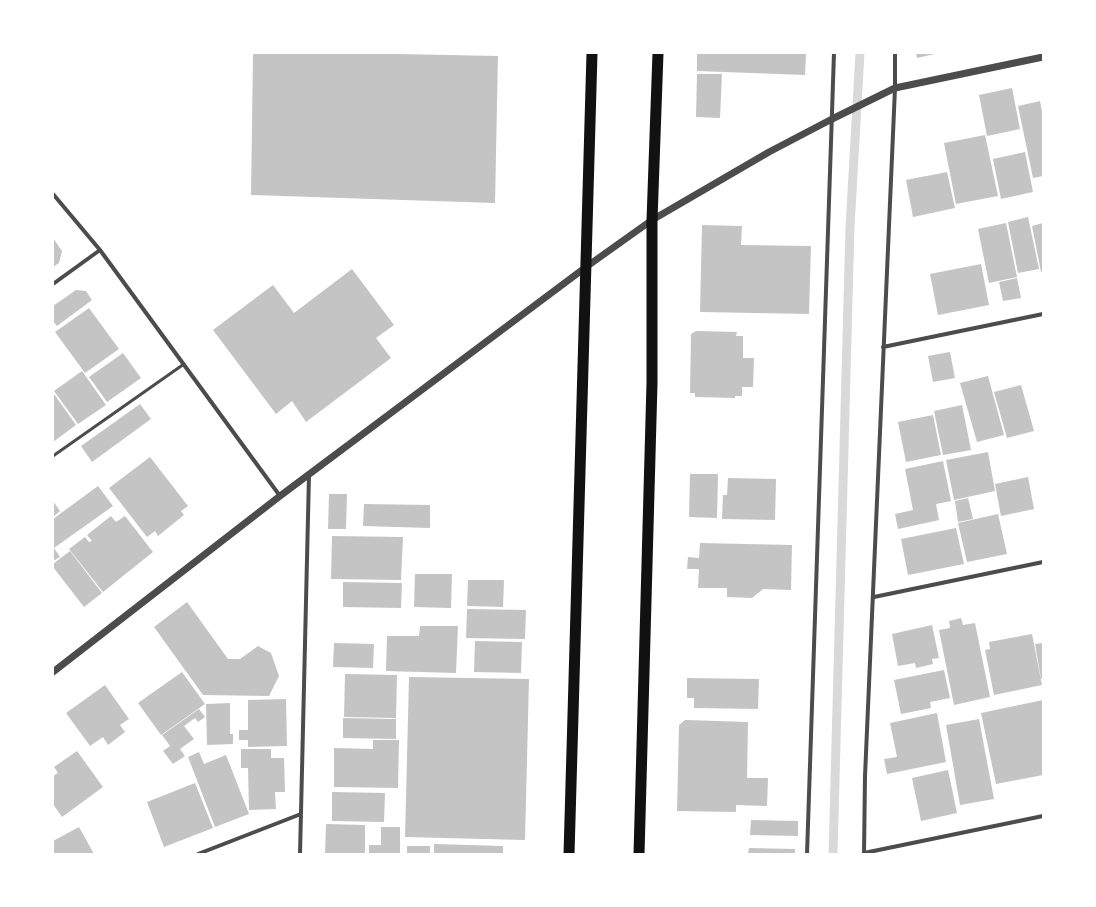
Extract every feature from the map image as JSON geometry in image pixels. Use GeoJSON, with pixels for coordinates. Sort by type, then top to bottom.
{"type":"FeatureCollection","features":[{"type":"Feature","properties":{"kind":"highway"},"geometry":{"type":"LineString","coordinates":[[569,854],[592,53]]}},
{"type":"Feature","properties":{"kind":"highway"},"geometry":{"type":"LineString","coordinates":[[639,854],[652,383],[652,220],[658,53]]}},
{"type":"Feature","properties":{"kind":"street"},"geometry":{"type":"LineString","coordinates":[[807,854],[834,53]]}},
{"type":"Feature","properties":{"kind":"street"},"geometry":{"type":"LineString","coordinates":[[896,53],[874,597],[865,776],[864,853],[1043,816]]}},
{"type":"Feature","properties":{"kind":"street"},"geometry":{"type":"LineString","coordinates":[[53,672],[280,496],[586,267],[652,220],[769,152],[895,88],[1043,57]]}},
{"type":"Feature","properties":{"kind":"street"},"geometry":{"type":"LineString","coordinates":[[53,194],[100,250],[280,496]]}},
{"type":"Feature","properties":{"kind":"street"},"geometry":{"type":"LineString","coordinates":[[53,284],[100,250]]}},
{"type":"Feature","properties":{"kind":"street"},"geometry":{"type":"LineString","coordinates":[[883,347],[1043,314]]}},
{"type":"Feature","properties":{"kind":"street"},"geometry":{"type":"LineString","coordinates":[[300,854],[309,475]]}},
{"type":"Feature","properties":{"kind":"street"},"geometry":{"type":"LineString","coordinates":[[874,597],[1043,562]]}},
{"type":"Feature","properties":{"kind":"street"},"geometry":{"type":"LineString","coordinates":[[198,854],[301,814]]}},
{"type":"Feature","properties":{"kind":"lane"},"geometry":{"type":"LineString","coordinates":[[53,456],[184,364]]}},
{"type":"Feature","properties":{"kind":"building"},"geometry":{"type":"Polygon","coordinates":[[[253,53],[498,56],[495,203],[251,195],[253,53]]]}},
{"type":"Feature","properties":{"kind":"building"},"geometry":{"type":"Polygon","coordinates":[[[697,53],[806,53],[805,75],[697,71],[697,53]]]}},
{"type":"Feature","properties":{"kind":"building"},"geometry":{"type":"Polygon","coordinates":[[[916,53],[935,53],[935,54],[917,58],[916,53]]]}},
{"type":"Feature","properties":{"kind":"building"},"geometry":{"type":"Polygon","coordinates":[[[697,74],[722,74],[720,118],[696,117],[697,74]]]}},
{"type":"Feature","properties":{"kind":"building"},"geometry":{"type":"Polygon","coordinates":[[[1012,88],[1020,129],[987,136],[979,95],[1012,88]]]}},
{"type":"Feature","properties":{"kind":"building"},"geometry":{"type":"Polygon","coordinates":[[[1040,101],[1043,117],[1043,176],[1033,178],[1018,106],[1040,101]]]}},
{"type":"Feature","properties":{"kind":"building"},"geometry":{"type":"Polygon","coordinates":[[[985,135],[998,196],[956,204],[944,143],[985,135]]]}},
{"type":"Feature","properties":{"kind":"building"},"geometry":{"type":"Polygon","coordinates":[[[1025,152],[1033,192],[1001,199],[993,159],[1025,152]]]}},
{"type":"Feature","properties":{"kind":"building"},"geometry":{"type":"Polygon","coordinates":[[[947,172],[955,208],[913,217],[906,180],[947,172]]]}},
{"type":"Feature","properties":{"kind":"building"},"geometry":{"type":"Polygon","coordinates":[[[1028,217],[1039,269],[1018,273],[1008,222],[1028,217]]]}},
{"type":"Feature","properties":{"kind":"building"},"geometry":{"type":"Polygon","coordinates":[[[1006,223],[1017,277],[989,283],[978,229],[1006,223]]]}},
{"type":"Feature","properties":{"kind":"building"},"geometry":{"type":"Polygon","coordinates":[[[1043,223],[1043,271],[1041,272],[1032,226],[1043,223]]]}},
{"type":"Feature","properties":{"kind":"building"},"geometry":{"type":"Polygon","coordinates":[[[702,225],[742,226],[741,245],[811,246],[809,314],[700,312],[702,225]]]}},
{"type":"Feature","properties":{"kind":"building"},"geometry":{"type":"Polygon","coordinates":[[[53,238],[62,251],[59,263],[53,267],[53,238]]]}},
{"type":"Feature","properties":{"kind":"building"},"geometry":{"type":"Polygon","coordinates":[[[981,264],[989,305],[938,315],[930,274],[981,264]]]}},
{"type":"Feature","properties":{"kind":"building"},"geometry":{"type":"Polygon","coordinates":[[[352,269],[394,325],[376,338],[391,358],[306,422],[292,401],[276,414],[213,330],[273,285],[294,313],[352,269]]]}},
{"type":"Feature","properties":{"kind":"building"},"geometry":{"type":"Polygon","coordinates":[[[1017,278],[1021,298],[1003,301],[999,282],[1017,278]]]}},
{"type":"Feature","properties":{"kind":"building"},"geometry":{"type":"Polygon","coordinates":[[[76,290],[86,291],[92,300],[57,326],[53,321],[53,306],[76,290]]]}},
{"type":"Feature","properties":{"kind":"building"},"geometry":{"type":"Polygon","coordinates":[[[89,308],[119,349],[85,373],[55,332],[89,308]]]}},
{"type":"Feature","properties":{"kind":"building"},"geometry":{"type":"Polygon","coordinates":[[[696,331],[737,332],[736,336],[743,336],[743,358],[754,358],[753,387],[742,387],[742,396],[735,396],[735,398],[695,397],[695,393],[690,393],[691,334],[696,331]]]}},
{"type":"Feature","properties":{"kind":"building"},"geometry":{"type":"Polygon","coordinates":[[[950,352],[955,378],[933,382],[928,356],[950,352]]]}},
{"type":"Feature","properties":{"kind":"building"},"geometry":{"type":"Polygon","coordinates":[[[123,353],[141,378],[107,402],[89,377],[123,353]]]}},
{"type":"Feature","properties":{"kind":"building"},"geometry":{"type":"Polygon","coordinates":[[[82,371],[106,405],[78,424],[54,391],[82,371]]]}},
{"type":"Feature","properties":{"kind":"building"},"geometry":{"type":"Polygon","coordinates":[[[988,376],[1004,435],[977,442],[960,383],[988,376]]]}},
{"type":"Feature","properties":{"kind":"building"},"geometry":{"type":"Polygon","coordinates":[[[1021,385],[1034,431],[1007,438],[994,392],[1021,385]]]}},
{"type":"Feature","properties":{"kind":"building"},"geometry":{"type":"Polygon","coordinates":[[[54,394],[76,425],[53,442],[53,395],[54,394]]]}},
{"type":"Feature","properties":{"kind":"building"},"geometry":{"type":"Polygon","coordinates":[[[140,404],[151,419],[92,462],[81,446],[140,404]]]}},
{"type":"Feature","properties":{"kind":"building"},"geometry":{"type":"Polygon","coordinates":[[[962,405],[971,450],[943,455],[934,411],[962,405]]]}},
{"type":"Feature","properties":{"kind":"building"},"geometry":{"type":"Polygon","coordinates":[[[933,415],[941,455],[906,462],[898,422],[933,415]]]}},
{"type":"Feature","properties":{"kind":"building"},"geometry":{"type":"Polygon","coordinates":[[[988,452],[995,491],[954,500],[946,460],[988,452]]]}},
{"type":"Feature","properties":{"kind":"building"},"geometry":{"type":"Polygon","coordinates":[[[150,457],[188,506],[181,511],[184,515],[158,536],[155,531],[147,537],[109,488],[150,457]]]}},
{"type":"Feature","properties":{"kind":"building"},"geometry":{"type":"Polygon","coordinates":[[[943,461],[951,501],[936,504],[939,520],[898,529],[895,514],[913,510],[905,469],[943,461]]]}},
{"type":"Feature","properties":{"kind":"building"},"geometry":{"type":"Polygon","coordinates":[[[690,474],[718,474],[717,518],[689,517],[690,474]]]}},
{"type":"Feature","properties":{"kind":"building"},"geometry":{"type":"Polygon","coordinates":[[[1028,477],[1034,509],[1001,516],[995,484],[1028,477]]]}},
{"type":"Feature","properties":{"kind":"building"},"geometry":{"type":"Polygon","coordinates":[[[728,478],[776,479],[775,520],[722,519],[723,495],[727,495],[728,478]]]}},
{"type":"Feature","properties":{"kind":"building"},"geometry":{"type":"Polygon","coordinates":[[[98,486],[113,506],[54,548],[60,557],[53,561],[53,519],[98,486]]]}},
{"type":"Feature","properties":{"kind":"building"},"geometry":{"type":"Polygon","coordinates":[[[329,494],[347,494],[346,529],[328,529],[329,494]]]}},
{"type":"Feature","properties":{"kind":"building"},"geometry":{"type":"Polygon","coordinates":[[[968,498],[973,519],[958,522],[955,501],[968,498]]]}},
{"type":"Feature","properties":{"kind":"building"},"geometry":{"type":"Polygon","coordinates":[[[53,501],[60,511],[53,517],[53,501]]]}},
{"type":"Feature","properties":{"kind":"building"},"geometry":{"type":"Polygon","coordinates":[[[364,504],[430,505],[430,528],[363,526],[364,504]]]}},
{"type":"Feature","properties":{"kind":"building"},"geometry":{"type":"Polygon","coordinates":[[[998,514],[1007,554],[967,562],[958,523],[998,514]]]}},
{"type":"Feature","properties":{"kind":"building"},"geometry":{"type":"Polygon","coordinates":[[[111,516],[116,522],[125,516],[153,552],[103,592],[69,549],[85,537],[89,542],[92,541],[87,535],[111,516]]]}},
{"type":"Feature","properties":{"kind":"building"},"geometry":{"type":"Polygon","coordinates":[[[956,528],[964,564],[908,575],[901,539],[956,528]]]}},
{"type":"Feature","properties":{"kind":"building"},"geometry":{"type":"Polygon","coordinates":[[[332,536],[403,537],[401,580],[331,579],[332,536]]]}},
{"type":"Feature","properties":{"kind":"building"},"geometry":{"type":"Polygon","coordinates":[[[700,543],[792,545],[791,590],[763,589],[752,598],[727,597],[727,588],[698,588],[699,569],[687,569],[688,557],[699,558],[700,543]]]}},
{"type":"Feature","properties":{"kind":"building"},"geometry":{"type":"Polygon","coordinates":[[[70,551],[102,593],[84,607],[53,567],[53,564],[70,551]]]}},
{"type":"Feature","properties":{"kind":"building"},"geometry":{"type":"Polygon","coordinates":[[[415,574],[452,574],[451,608],[414,607],[415,574]]]}},
{"type":"Feature","properties":{"kind":"building"},"geometry":{"type":"Polygon","coordinates":[[[468,580],[504,580],[503,607],[467,606],[468,580]]]}},
{"type":"Feature","properties":{"kind":"building"},"geometry":{"type":"Polygon","coordinates":[[[343,582],[402,583],[401,608],[343,607],[343,582]]]}},
{"type":"Feature","properties":{"kind":"building"},"geometry":{"type":"Polygon","coordinates":[[[187,602],[228,659],[240,659],[258,646],[271,653],[279,676],[269,696],[203,695],[154,627],[187,602]]]}},
{"type":"Feature","properties":{"kind":"building"},"geometry":{"type":"Polygon","coordinates":[[[467,609],[526,610],[525,639],[466,638],[467,609]]]}},
{"type":"Feature","properties":{"kind":"building"},"geometry":{"type":"Polygon","coordinates":[[[961,618],[963,625],[975,623],[990,697],[954,705],[939,630],[950,628],[949,621],[961,618]]]}},
{"type":"Feature","properties":{"kind":"building"},"geometry":{"type":"Polygon","coordinates":[[[932,625],[939,658],[932,659],[933,664],[916,668],[915,663],[898,666],[892,634],[932,625]]]}},
{"type":"Feature","properties":{"kind":"building"},"geometry":{"type":"Polygon","coordinates":[[[420,626],[458,626],[456,673],[386,671],[387,636],[419,636],[420,626]]]}},
{"type":"Feature","properties":{"kind":"building"},"geometry":{"type":"Polygon","coordinates":[[[1032,634],[1042,685],[994,695],[985,650],[990,649],[989,642],[1032,634]]]}},
{"type":"Feature","properties":{"kind":"building"},"geometry":{"type":"Polygon","coordinates":[[[475,641],[522,642],[521,673],[474,672],[475,641]]]}},
{"type":"Feature","properties":{"kind":"building"},"geometry":{"type":"Polygon","coordinates":[[[334,643],[374,644],[373,668],[333,667],[334,643]]]}},
{"type":"Feature","properties":{"kind":"building"},"geometry":{"type":"Polygon","coordinates":[[[1043,643],[1043,678],[1041,679],[1035,644],[1043,643]]]}},
{"type":"Feature","properties":{"kind":"building"},"geometry":{"type":"Polygon","coordinates":[[[944,670],[950,698],[930,702],[931,708],[901,714],[894,680],[944,670]]]}},
{"type":"Feature","properties":{"kind":"building"},"geometry":{"type":"Polygon","coordinates":[[[182,672],[205,704],[161,735],[138,703],[182,672]]]}},
{"type":"Feature","properties":{"kind":"building"},"geometry":{"type":"Polygon","coordinates":[[[345,674],[397,675],[396,718],[344,717],[345,674]]]}},
{"type":"Feature","properties":{"kind":"building"},"geometry":{"type":"Polygon","coordinates":[[[409,677],[529,679],[525,840],[405,837],[409,677]]]}},
{"type":"Feature","properties":{"kind":"building"},"geometry":{"type":"Polygon","coordinates":[[[687,678],[759,679],[758,709],[694,708],[694,698],[687,698],[687,678]]]}},
{"type":"Feature","properties":{"kind":"building"},"geometry":{"type":"Polygon","coordinates":[[[105,685],[129,719],[120,725],[125,732],[108,745],[103,737],[90,746],[66,713],[105,685]]]}},
{"type":"Feature","properties":{"kind":"building"},"geometry":{"type":"Polygon","coordinates":[[[286,699],[287,746],[248,747],[248,740],[239,740],[239,730],[248,730],[248,700],[286,699]]]}},
{"type":"Feature","properties":{"kind":"building"},"geometry":{"type":"Polygon","coordinates":[[[1043,700],[1043,775],[996,784],[981,713],[1043,700]]]}},
{"type":"Feature","properties":{"kind":"building"},"geometry":{"type":"Polygon","coordinates":[[[230,703],[230,734],[233,734],[233,744],[207,745],[206,704],[230,703]]]}},
{"type":"Feature","properties":{"kind":"building"},"geometry":{"type":"Polygon","coordinates":[[[199,709],[205,717],[198,722],[195,718],[184,726],[194,739],[180,749],[185,756],[173,764],[163,751],[170,746],[162,735],[199,709]]]}},
{"type":"Feature","properties":{"kind":"building"},"geometry":{"type":"Polygon","coordinates":[[[937,713],[946,762],[887,774],[884,759],[897,757],[890,723],[937,713]]]}},
{"type":"Feature","properties":{"kind":"building"},"geometry":{"type":"Polygon","coordinates":[[[343,718],[396,719],[396,739],[343,738],[343,718]]]}},
{"type":"Feature","properties":{"kind":"building"},"geometry":{"type":"Polygon","coordinates":[[[979,719],[994,799],[960,805],[946,725],[979,719]]]}},
{"type":"Feature","properties":{"kind":"building"},"geometry":{"type":"Polygon","coordinates":[[[685,720],[748,722],[747,778],[768,778],[767,806],[736,805],[736,812],[677,811],[679,725],[685,720]]]}},
{"type":"Feature","properties":{"kind":"building"},"geometry":{"type":"Polygon","coordinates":[[[373,740],[399,740],[398,788],[334,787],[334,748],[373,749],[373,740]]]}},
{"type":"Feature","properties":{"kind":"building"},"geometry":{"type":"Polygon","coordinates":[[[241,749],[271,749],[271,758],[284,758],[285,792],[275,792],[276,809],[249,810],[248,768],[241,768],[241,749]]]}},
{"type":"Feature","properties":{"kind":"building"},"geometry":{"type":"Polygon","coordinates":[[[77,751],[103,787],[62,817],[53,804],[53,776],[58,773],[54,767],[77,751]]]}},
{"type":"Feature","properties":{"kind":"building"},"geometry":{"type":"Polygon","coordinates":[[[199,752],[204,764],[226,755],[249,814],[215,827],[188,757],[199,752]]]}},
{"type":"Feature","properties":{"kind":"building"},"geometry":{"type":"Polygon","coordinates":[[[948,770],[957,813],[921,821],[912,778],[948,770]]]}},
{"type":"Feature","properties":{"kind":"building"},"geometry":{"type":"Polygon","coordinates":[[[195,783],[213,828],[164,847],[147,802],[195,783]]]}},
{"type":"Feature","properties":{"kind":"building"},"geometry":{"type":"Polygon","coordinates":[[[332,792],[385,793],[384,822],[332,821],[332,792]]]}},
{"type":"Feature","properties":{"kind":"building"},"geometry":{"type":"Polygon","coordinates":[[[751,820],[798,821],[798,836],[750,835],[751,820]]]}},
{"type":"Feature","properties":{"kind":"building"},"geometry":{"type":"Polygon","coordinates":[[[326,824],[365,825],[365,854],[325,854],[326,824]]]}},
{"type":"Feature","properties":{"kind":"building"},"geometry":{"type":"Polygon","coordinates":[[[79,827],[94,854],[53,854],[53,841],[79,827]]]}},
{"type":"Feature","properties":{"kind":"building"},"geometry":{"type":"Polygon","coordinates":[[[381,827],[400,827],[400,854],[369,854],[369,845],[381,845],[381,827]]]}},
{"type":"Feature","properties":{"kind":"building"},"geometry":{"type":"Polygon","coordinates":[[[434,844],[503,846],[503,854],[434,854],[434,844]]]}},
{"type":"Feature","properties":{"kind":"building"},"geometry":{"type":"Polygon","coordinates":[[[407,846],[430,846],[430,854],[407,854],[407,846]]]}},
{"type":"Feature","properties":{"kind":"building"},"geometry":{"type":"Polygon","coordinates":[[[749,848],[795,849],[795,854],[748,854],[749,848]]]}},
{"type":"Feature","properties":{"kind":"waterway"},"geometry":{"type":"LineString","coordinates":[[833,854],[850,227],[860,53]]}}]}
